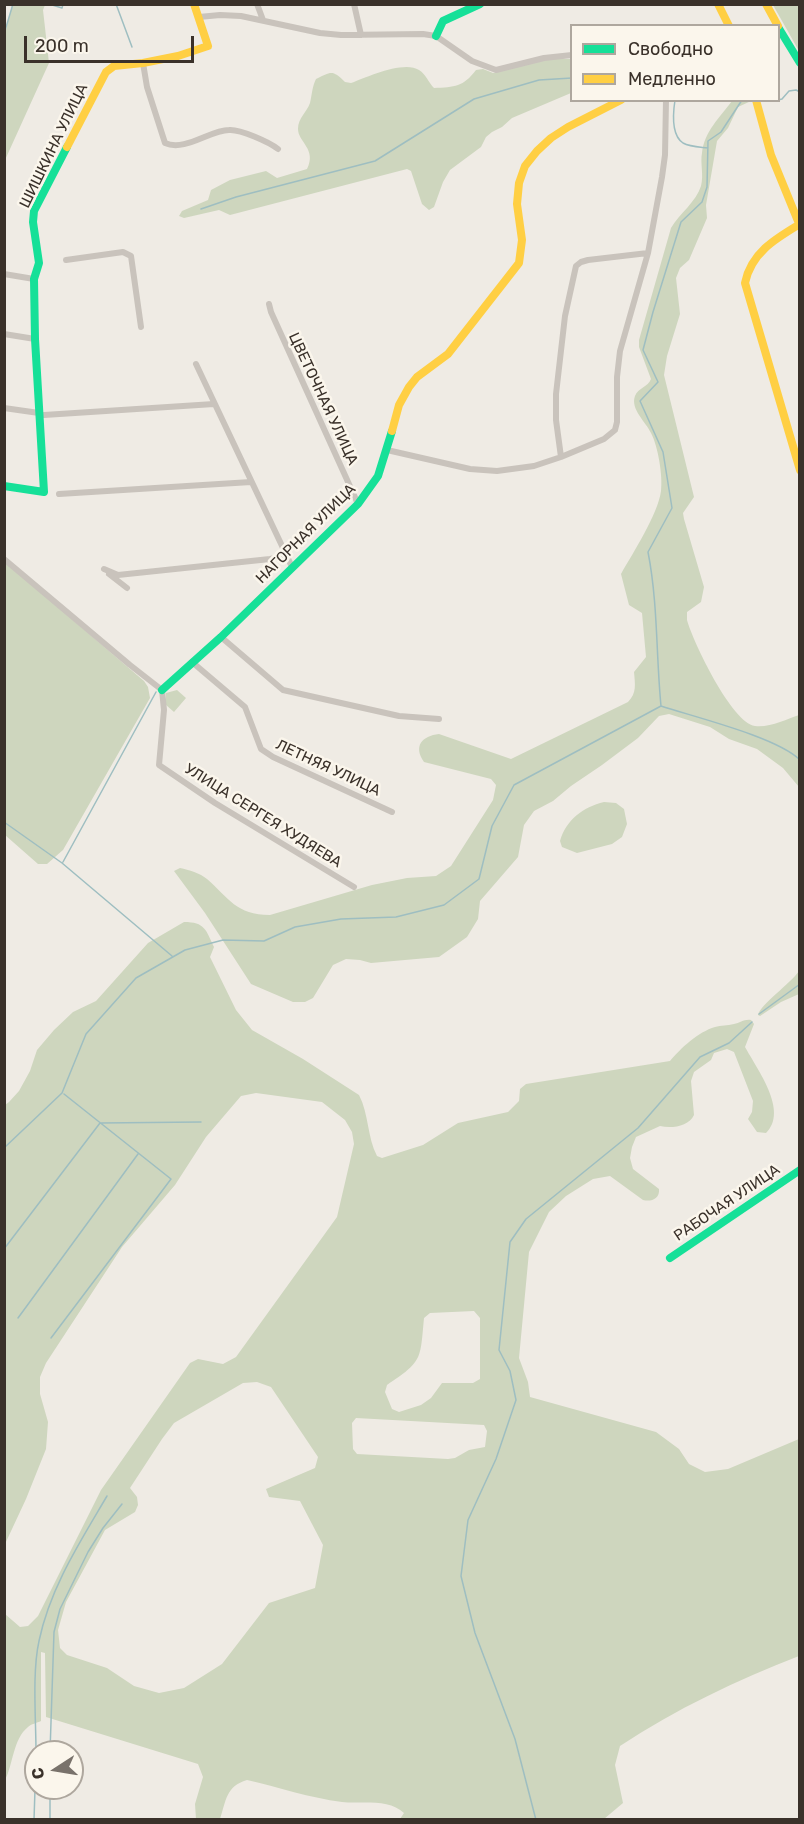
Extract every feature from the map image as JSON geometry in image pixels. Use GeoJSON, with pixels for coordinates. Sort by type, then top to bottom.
{"type":"FeatureCollection","features":[{"type":"Feature","properties":{"kind":"main road","name":"ШИШКИНА УЛИЦА"},"geometry":{"type":"LineString","coordinates":[[4,486],[44,492],[42,414],[35,339],[34,279],[39,263],[33,222],[34,211],[106,72],[114,66],[178,56],[208,46],[194,4]]}},
{"type":"Feature","properties":{"kind":"main road"},"geometry":{"type":"LineString","coordinates":[[436,36],[443,21],[480,4]]}},
{"type":"Feature","properties":{"kind":"main road"},"geometry":{"type":"LineString","coordinates":[[718,4],[728,24]]}},
{"type":"Feature","properties":{"kind":"main road"},"geometry":{"type":"LineString","coordinates":[[766,4],[777,24]]}},
{"type":"Feature","properties":{"kind":"main road"},"geometry":{"type":"LineString","coordinates":[[780,29],[800,63]]}},
{"type":"Feature","properties":{"kind":"main road","name":"НАГОРНАЯ УЛИЦА"},"geometry":{"type":"LineString","coordinates":[[162,690],[221,637],[358,504],[378,476],[399,405],[408,387],[417,377],[448,354],[519,263],[524,239],[517,205],[517,190],[519,178],[526,163],[535,150],[548,139],[617,102]]}},
{"type":"Feature","properties":{"kind":"main road"},"geometry":{"type":"LineString","coordinates":[[757,102],[771,155],[799,225],[755,256],[748,267],[745,283],[800,470]]}},
{"type":"Feature","properties":{"kind":"main road","name":"РАБОЧАЯ УЛИЦА"},"geometry":{"type":"LineString","coordinates":[[670,1258],[800,1170]]}},
{"type":"Feature","properties":{"kind":"street"},"geometry":{"type":"LineString","coordinates":[[257,4],[263,20]]}},
{"type":"Feature","properties":{"kind":"street"},"geometry":{"type":"LineString","coordinates":[[354,4],[361,35]]}},
{"type":"Feature","properties":{"kind":"street"},"geometry":{"type":"LineString","coordinates":[[198,17],[220,15],[263,20],[320,33],[436,36],[472,61],[496,70],[544,58],[570,55]]}},
{"type":"Feature","properties":{"kind":"street"},"geometry":{"type":"LineString","coordinates":[[143,63],[147,87],[165,143],[172,146],[187,143],[229,130],[268,142],[278,149]]}},
{"type":"Feature","properties":{"kind":"street"},"geometry":{"type":"LineString","coordinates":[[387,450],[470,469],[498,471],[534,466],[561,457],[599,442],[615,430],[618,422],[617,377],[620,351],[648,253],[665,155],[666,102]]}},
{"type":"Feature","properties":{"kind":"street"},"geometry":{"type":"LineString","coordinates":[[66,260],[123,252],[131,256],[141,327]]}},
{"type":"Feature","properties":{"kind":"street"},"geometry":{"type":"LineString","coordinates":[[561,457],[556,420],[556,394],[565,316],[576,266],[588,260],[648,253]]}},
{"type":"Feature","properties":{"kind":"street"},"geometry":{"type":"LineString","coordinates":[[4,274],[34,279]]}},
{"type":"Feature","properties":{"kind":"street","name":"ЦВЕТОЧНАЯ УЛИЦА"},"geometry":{"type":"LineString","coordinates":[[269,304],[358,504]]}},
{"type":"Feature","properties":{"kind":"street"},"geometry":{"type":"LineString","coordinates":[[6,336],[35,339]]}},
{"type":"Feature","properties":{"kind":"street"},"geometry":{"type":"LineString","coordinates":[[196,364],[292,567]]}},
{"type":"Feature","properties":{"kind":"street"},"geometry":{"type":"LineString","coordinates":[[4,408],[42,414],[214,404]]}},
{"type":"Feature","properties":{"kind":"street"},"geometry":{"type":"LineString","coordinates":[[59,494],[251,482]]}},
{"type":"Feature","properties":{"kind":"street"},"geometry":{"type":"LineString","coordinates":[[127,588],[104,569],[118,575],[286,556]]}},
{"type":"Feature","properties":{"kind":"street"},"geometry":{"type":"LineString","coordinates":[[4,559],[129,665],[162,690]]}},
{"type":"Feature","properties":{"kind":"street"},"geometry":{"type":"LineString","coordinates":[[221,637],[283,690],[399,716],[439,719]]}},
{"type":"Feature","properties":{"kind":"street","name":"ЛЕТНЯЯ УЛИЦА"},"geometry":{"type":"LineString","coordinates":[[192,662],[245,707],[261,749],[273,757],[392,812]]}},
{"type":"Feature","properties":{"kind":"street","name":"УЛИЦА СЕРГЕЯ ХУДЯЕВА"},"geometry":{"type":"LineString","coordinates":[[162,690],[164,710],[159,765],[215,804],[354,887]]}},
{"type":"Feature","properties":{"kind":"green space"},"geometry":{"type":"Polygon","coordinates":[[[12,5],[45,5],[43,10],[49,63],[5,160],[5,34],[12,5]]]}},
{"type":"Feature","properties":{"kind":"green space"},"geometry":{"type":"Polygon","coordinates":[[[773,5],[799,5],[799,51],[773,5]]]}},
{"type":"Feature","properties":{"kind":"green space"},"geometry":{"type":"Polygon","coordinates":[[[550,59],[570,59],[570,93],[512,118],[492,132],[486,137],[481,147],[450,170],[434,207],[429,210],[422,204],[411,171],[407,169],[230,215],[219,210],[184,218],[179,216],[182,211],[208,200],[211,190],[230,180],[266,171],[277,178],[307,169],[309,151],[299,134],[298,125],[310,103],[316,79],[334,73],[345,82],[351,83],[395,68],[412,67],[421,71],[434,88],[441,88],[463,83],[476,70],[483,69],[493,73],[550,59]]]}},
{"type":"Feature","properties":{"kind":"green space"},"geometry":{"type":"Polygon","coordinates":[[[731,102],[749,102],[738,107],[728,128],[717,141],[706,205],[707,218],[689,260],[680,268],[676,278],[680,314],[667,356],[664,375],[694,497],[683,513],[684,519],[704,587],[701,602],[687,612],[687,620],[715,680],[725,697],[746,721],[755,726],[766,726],[799,715],[799,787],[783,768],[757,749],[729,739],[710,727],[669,714],[659,716],[638,738],[553,801],[534,811],[524,825],[518,857],[480,901],[478,919],[467,937],[439,957],[371,963],[346,959],[333,965],[313,998],[305,1002],[293,1002],[251,984],[205,913],[174,871],[180,868],[198,873],[241,909],[270,915],[372,885],[407,878],[436,876],[451,866],[493,800],[496,785],[491,779],[424,762],[419,747],[424,740],[439,734],[511,759],[628,702],[633,695],[634,672],[646,657],[642,613],[629,605],[621,574],[650,522],[661,491],[656,445],[634,401],[636,393],[651,379],[639,347],[639,340],[671,228],[701,186],[703,145],[713,125],[731,102]]]}},
{"type":"Feature","properties":{"kind":"green space"},"geometry":{"type":"Polygon","coordinates":[[[4,561],[144,681],[150,698],[63,850],[47,864],[38,864],[5,835],[4,561]]]}},
{"type":"Feature","properties":{"kind":"green space"},"geometry":{"type":"Polygon","coordinates":[[[177,690],[186,698],[174,712],[166,705],[166,693],[177,690]]]}},
{"type":"Feature","properties":{"kind":"green space"},"geometry":{"type":"Polygon","coordinates":[[[604,802],[616,803],[624,809],[627,824],[622,837],[612,844],[577,853],[562,847],[560,841],[571,821],[582,811],[604,802]]]}},
{"type":"Feature","properties":{"kind":"green space"},"geometry":{"type":"Polygon","coordinates":[[[184,922],[201,925],[214,947],[210,957],[236,1010],[252,1030],[359,1095],[365,1110],[371,1141],[377,1156],[382,1158],[423,1145],[458,1123],[508,1112],[519,1101],[520,1089],[526,1084],[670,1061],[690,1041],[709,1029],[746,1020],[751,1020],[754,1024],[745,1047],[763,1078],[773,1102],[772,1124],[766,1133],[757,1132],[748,1119],[752,1112],[753,1101],[734,1052],[727,1049],[714,1053],[711,1060],[694,1072],[691,1081],[694,1115],[692,1119],[680,1126],[660,1126],[636,1137],[630,1158],[633,1169],[659,1189],[656,1197],[649,1201],[643,1200],[610,1176],[593,1179],[566,1196],[549,1212],[529,1252],[519,1358],[528,1382],[530,1397],[656,1432],[679,1449],[689,1464],[705,1472],[728,1469],[799,1439],[799,1656],[707,1696],[620,1746],[615,1765],[623,1803],[604,1819],[400,1819],[404,1813],[391,1805],[330,1800],[247,1780],[231,1790],[220,1819],[196,1819],[195,1804],[203,1777],[198,1764],[46,1717],[45,1653],[41,1652],[41,1721],[29,1726],[19,1738],[5,1780],[5,1614],[20,1627],[28,1626],[38,1616],[101,1490],[190,1363],[198,1359],[223,1364],[236,1357],[337,1217],[354,1144],[352,1132],[345,1120],[322,1102],[256,1093],[241,1096],[206,1137],[175,1185],[122,1247],[46,1363],[40,1377],[40,1394],[48,1422],[46,1449],[5,1544],[5,1105],[19,1091],[30,1071],[37,1050],[54,1030],[73,1012],[96,1001],[148,943],[184,922]],[[474,1311],[430,1313],[424,1318],[418,1358],[407,1370],[387,1385],[385,1392],[392,1409],[399,1412],[421,1405],[431,1398],[442,1383],[473,1383],[480,1379],[480,1318],[474,1311]],[[257,1382],[243,1383],[174,1423],[130,1488],[137,1497],[138,1505],[135,1512],[105,1530],[66,1602],[58,1630],[60,1648],[67,1655],[107,1668],[134,1686],[159,1693],[184,1688],[222,1664],[269,1603],[315,1588],[323,1545],[300,1501],[269,1497],[266,1489],[315,1468],[318,1457],[271,1387],[257,1382]],[[356,1418],[352,1423],[353,1449],[357,1454],[455,1458],[469,1450],[485,1447],[487,1431],[484,1425],[356,1418]]]}},
{"type":"Feature","properties":{"kind":"green space"},"geometry":{"type":"Polygon","coordinates":[[[799,971],[799,994],[781,1002],[760,1016],[758,1015],[764,1006],[799,971]]]}},
{"type":"Feature","properties":{"kind":"waterway"},"geometry":{"type":"LineString","coordinates":[[4,34],[13,4]]}},
{"type":"Feature","properties":{"kind":"waterway"},"geometry":{"type":"LineString","coordinates":[[49,4],[62,8],[63,4]]}},
{"type":"Feature","properties":{"kind":"waterway"},"geometry":{"type":"LineString","coordinates":[[116,4],[132,47]]}},
{"type":"Feature","properties":{"kind":"waterway"},"geometry":{"type":"LineString","coordinates":[[201,209],[236,197],[375,161],[474,99],[539,80],[570,78]]}},
{"type":"Feature","properties":{"kind":"waterway"},"geometry":{"type":"LineString","coordinates":[[780,100],[789,91],[800,92]]}},
{"type":"Feature","properties":{"kind":"waterway"},"geometry":{"type":"LineString","coordinates":[[675,102],[676,135],[683,143],[708,148]]}},
{"type":"Feature","properties":{"kind":"waterway"},"geometry":{"type":"LineString","coordinates":[[4,1148],[62,1093],[86,1034],[136,978],[185,950],[223,940],[264,941],[295,927],[341,919],[396,917],[444,905],[479,879],[492,826],[514,785],[661,706],[655,610],[648,552],[672,508],[663,452],[640,401],[658,382],[643,350],[681,222],[702,202],[707,187],[708,141],[721,132],[741,102]]}},
{"type":"Feature","properties":{"kind":"waterway"},"geometry":{"type":"LineString","coordinates":[[63,862],[156,692]]}},
{"type":"Feature","properties":{"kind":"waterway"},"geometry":{"type":"LineString","coordinates":[[661,706],[755,736],[773,743],[800,760]]}},
{"type":"Feature","properties":{"kind":"waterway"},"geometry":{"type":"LineString","coordinates":[[4,822],[62,863],[172,956]]}},
{"type":"Feature","properties":{"kind":"waterway"},"geometry":{"type":"LineString","coordinates":[[759,1014],[800,984]]}},
{"type":"Feature","properties":{"kind":"waterway"},"geometry":{"type":"LineString","coordinates":[[536,1820],[515,1739],[475,1633],[461,1576],[468,1520],[496,1459],[516,1400],[510,1371],[499,1350],[510,1242],[526,1219],[638,1128],[700,1057],[729,1043],[752,1022]]}},
{"type":"Feature","properties":{"kind":"waterway"},"geometry":{"type":"LineString","coordinates":[[51,1338],[171,1179],[64,1094]]}},
{"type":"Feature","properties":{"kind":"waterway"},"geometry":{"type":"LineString","coordinates":[[4,1249],[100,1123],[201,1122]]}},
{"type":"Feature","properties":{"kind":"waterway"},"geometry":{"type":"LineString","coordinates":[[18,1318],[138,1154]]}},
{"type":"Feature","properties":{"kind":"waterway"},"geometry":{"type":"LineString","coordinates":[[36,1740],[36,1667],[44,1621],[67,1566],[107,1496]]}},
{"type":"Feature","properties":{"kind":"waterway"},"geometry":{"type":"LineString","coordinates":[[50,1740],[54,1632],[60,1609],[88,1552],[122,1504]]}},
{"type":"Feature","properties":{"kind":"waterway"},"geometry":{"type":"LineString","coordinates":[[34,1820],[35,1800]]}},
{"type":"Feature","properties":{"kind":"waterway"},"geometry":{"type":"LineString","coordinates":[[50,1800],[50,1820]]}},
{"type":"Feature","properties":{"kind":"traffic: fast"},"geometry":{"type":"LineString","coordinates":[[436,36],[443,21],[480,4]]}},
{"type":"Feature","properties":{"kind":"traffic: fast"},"geometry":{"type":"LineString","coordinates":[[780,30],[800,63]]}},
{"type":"Feature","properties":{"kind":"traffic: fast"},"geometry":{"type":"LineString","coordinates":[[4,486],[44,492],[35,339],[34,279],[39,263],[33,222],[34,211],[67,147]]}},
{"type":"Feature","properties":{"kind":"traffic: fast"},"geometry":{"type":"LineString","coordinates":[[162,690],[221,637],[358,504],[378,476],[392,431]]}},
{"type":"Feature","properties":{"kind":"traffic: fast"},"geometry":{"type":"LineString","coordinates":[[670,1258],[800,1170]]}},
{"type":"Feature","properties":{"kind":"traffic: slow"},"geometry":{"type":"LineString","coordinates":[[67,147],[106,72],[114,66],[178,56],[208,46],[194,4]]}},
{"type":"Feature","properties":{"kind":"traffic: slow"},"geometry":{"type":"LineString","coordinates":[[718,4],[728,24]]}},
{"type":"Feature","properties":{"kind":"traffic: slow"},"geometry":{"type":"LineString","coordinates":[[766,4],[777,24]]}},
{"type":"Feature","properties":{"kind":"traffic: slow"},"geometry":{"type":"LineString","coordinates":[[392,431],[399,405],[409,387],[417,377],[448,354],[519,263],[522,240],[517,204],[519,183],[525,166],[551,138],[617,102]]}},
{"type":"Feature","properties":{"kind":"traffic: slow"},"geometry":{"type":"LineString","coordinates":[[757,102],[771,155],[800,226]]}},
{"type":"Feature","properties":{"kind":"traffic: slow"},"geometry":{"type":"LineString","coordinates":[[800,224],[773,241],[758,255],[748,272],[745,283],[800,470]]}}]}
